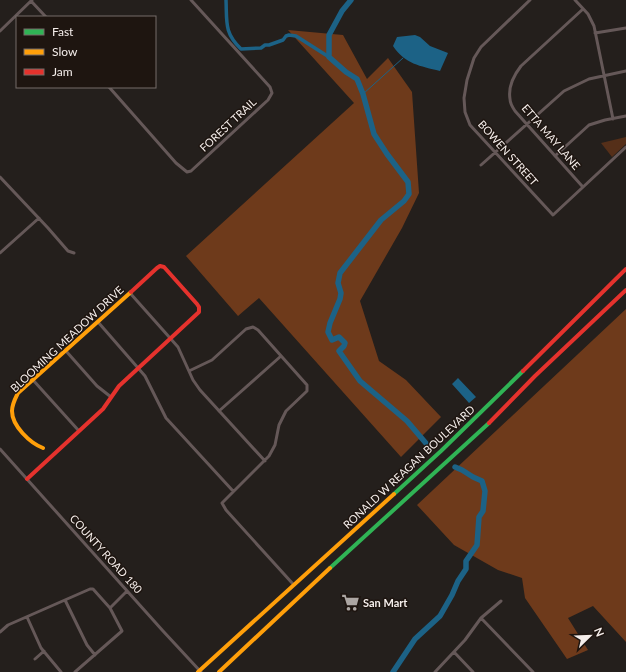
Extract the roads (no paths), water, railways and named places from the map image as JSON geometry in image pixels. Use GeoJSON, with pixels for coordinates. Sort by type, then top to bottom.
{"type":"FeatureCollection","features":[{"type":"Feature","properties":{"kind":"main road","name":"BLOOMING MEADOW DRIVE"},"geometry":{"type":"LineString","coordinates":[[43,448],[31,443],[16,426],[12,416],[15,397],[157,268],[162,266],[197,304],[200,310],[170,339]]}},
{"type":"Feature","properties":{"kind":"main road","name":"RONALD W REAGAN BOULEVARD"},"geometry":{"type":"LineString","coordinates":[[200,671],[446,446],[626,269]]}},
{"type":"Feature","properties":{"kind":"main road","name":"RONALD W REAGAN BOULEVARD"},"geometry":{"type":"LineString","coordinates":[[219,672],[476,436],[535,376],[626,290]]}},
{"type":"Feature","properties":{"kind":"main road"},"geometry":{"type":"LineString","coordinates":[[27,479],[103,408],[119,386],[170,339]]}},
{"type":"Feature","properties":{"kind":"street"},"geometry":{"type":"LineString","coordinates":[[0,31],[32,0],[45,16]]}},
{"type":"Feature","properties":{"kind":"street","name":"FOREST TRAIL"},"geometry":{"type":"LineString","coordinates":[[110,88],[176,162],[187,172],[191,171],[268,100],[272,92],[270,87],[191,0]]}},
{"type":"Feature","properties":{"kind":"street","name":"BOWEN STREET"},"geometry":{"type":"LineString","coordinates":[[530,0],[480,47],[474,58],[467,80],[464,98],[465,112],[470,125],[553,215],[582,186]]}},
{"type":"Feature","properties":{"kind":"street"},"geometry":{"type":"LineString","coordinates":[[575,0],[591,20],[613,118]]}},
{"type":"Feature","properties":{"kind":"street","name":"ETTA MAY LANE"},"geometry":{"type":"LineString","coordinates":[[582,186],[526,125],[515,111],[510,99],[511,84],[516,72],[583,9]]}},
{"type":"Feature","properties":{"kind":"street"},"geometry":{"type":"LineString","coordinates":[[595,33],[626,28]]}},
{"type":"Feature","properties":{"kind":"street"},"geometry":{"type":"LineString","coordinates":[[481,165],[564,91],[589,79],[626,71]]}},
{"type":"Feature","properties":{"kind":"street"},"geometry":{"type":"LineString","coordinates":[[555,156],[589,125],[626,116]]}},
{"type":"Feature","properties":{"kind":"street"},"geometry":{"type":"LineString","coordinates":[[582,186],[626,147]]}},
{"type":"Feature","properties":{"kind":"street"},"geometry":{"type":"LineString","coordinates":[[0,177],[68,251],[74,253]]}},
{"type":"Feature","properties":{"kind":"street"},"geometry":{"type":"LineString","coordinates":[[0,253],[38,218]]}},
{"type":"Feature","properties":{"kind":"street"},"geometry":{"type":"LineString","coordinates":[[130,293],[181,352],[196,384],[266,461]]}},
{"type":"Feature","properties":{"kind":"street"},"geometry":{"type":"LineString","coordinates":[[98,322],[149,383],[166,418],[233,491]]}},
{"type":"Feature","properties":{"kind":"street"},"geometry":{"type":"LineString","coordinates":[[189,371],[212,360],[246,329],[253,326],[305,382],[308,388],[304,394],[286,411],[279,425],[272,451],[266,461],[222,503],[223,506],[294,584]]}},
{"type":"Feature","properties":{"kind":"street"},"geometry":{"type":"LineString","coordinates":[[66,351],[97,386],[110,397]]}},
{"type":"Feature","properties":{"kind":"street"},"geometry":{"type":"LineString","coordinates":[[219,411],[281,356]]}},
{"type":"Feature","properties":{"kind":"street"},"geometry":{"type":"LineString","coordinates":[[33,380],[79,431]]}},
{"type":"Feature","properties":{"kind":"street","name":"COUNTY ROAD 180"},"geometry":{"type":"LineString","coordinates":[[0,449],[200,671]]}},
{"type":"Feature","properties":{"kind":"street"},"geometry":{"type":"LineString","coordinates":[[0,632],[8,625],[90,588],[93,589],[110,608],[122,631],[75,672]]}},
{"type":"Feature","properties":{"kind":"street"},"geometry":{"type":"LineString","coordinates":[[110,608],[127,591]]}},
{"type":"Feature","properties":{"kind":"street"},"geometry":{"type":"LineString","coordinates":[[65,600],[87,645],[95,654]]}},
{"type":"Feature","properties":{"kind":"street"},"geometry":{"type":"LineString","coordinates":[[435,672],[465,640],[481,618],[501,601]]}},
{"type":"Feature","properties":{"kind":"street"},"geometry":{"type":"LineString","coordinates":[[27,617],[44,651],[61,672]]}},
{"type":"Feature","properties":{"kind":"street"},"geometry":{"type":"LineString","coordinates":[[481,618],[532,672]]}},
{"type":"Feature","properties":{"kind":"street"},"geometry":{"type":"LineString","coordinates":[[35,659],[44,651]]}},
{"type":"Feature","properties":{"kind":"street"},"geometry":{"type":"LineString","coordinates":[[454,652],[473,672]]}},
{"type":"Feature","properties":{"kind":"water"},"geometry":{"type":"Polygon","coordinates":[[[415,35],[420,37],[430,46],[448,53],[440,71],[408,61],[393,46],[397,37],[415,35]]]}},
{"type":"Feature","properties":{"kind":"water"},"geometry":{"type":"Polygon","coordinates":[[[458,378],[476,397],[469,403],[452,384],[458,378]]]}},
{"type":"Feature","properties":{"kind":"waterway"},"geometry":{"type":"LineString","coordinates":[[226,0],[229,32],[241,49],[261,48],[265,45],[283,40],[289,35],[296,36],[329,57]]}},
{"type":"Feature","properties":{"kind":"waterway"},"geometry":{"type":"LineString","coordinates":[[351,0],[342,11],[329,35],[329,57],[346,72],[357,79],[363,94],[374,134],[408,182],[409,194],[404,201],[381,220],[340,273],[338,283],[341,293],[340,299],[328,332],[332,340],[339,337],[345,343],[339,351],[360,381],[407,421],[430,448]]}},
{"type":"Feature","properties":{"kind":"waterway"},"geometry":{"type":"LineString","coordinates":[[363,94],[403,58]]}},
{"type":"Feature","properties":{"kind":"waterway"},"geometry":{"type":"LineString","coordinates":[[393,672],[415,639],[440,616],[466,569],[466,561],[477,545],[479,517],[483,511],[485,491],[482,481],[455,467]]}},
{"type":"Feature","properties":{"kind":"place","name":"San Mart"},"geometry":{"type":"Point","coordinates":[350,603]}}]}
